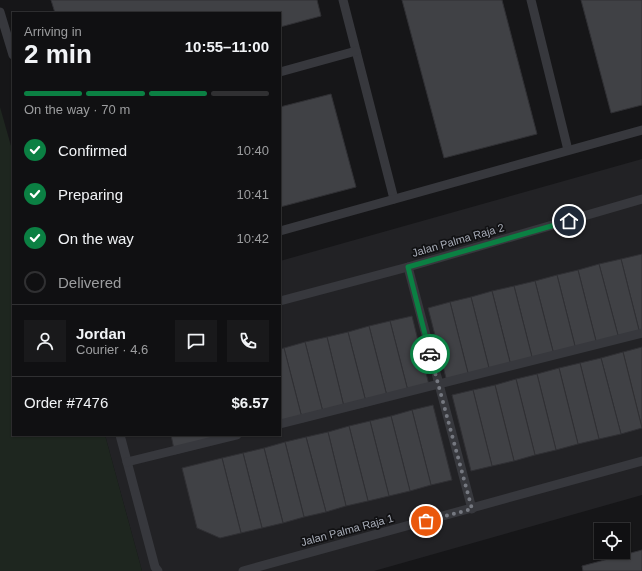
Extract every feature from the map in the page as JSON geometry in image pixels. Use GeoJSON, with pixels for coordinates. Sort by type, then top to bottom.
{"type":"FeatureCollection","features":[{"type":"Feature","properties":{"kind":"lane"},"geometry":{"type":"LineString","coordinates":[[343,0],[394,199]]}},
{"type":"Feature","properties":{"kind":"lane"},"geometry":{"type":"LineString","coordinates":[[531,0],[568,150]]}},
{"type":"Feature","properties":{"kind":"lane"},"geometry":{"type":"LineString","coordinates":[[0,12],[12,52]]}},
{"type":"Feature","properties":{"kind":"lane"},"geometry":{"type":"LineString","coordinates":[[281,72],[356,51]]}},
{"type":"Feature","properties":{"kind":"lane"},"geometry":{"type":"LineString","coordinates":[[281,231],[642,130]]}},
{"type":"Feature","properties":{"kind":"lane","name":"Jalan Palma Raja 2"},"geometry":{"type":"LineString","coordinates":[[281,301],[408,267],[642,200]]}},
{"type":"Feature","properties":{"kind":"lane"},"geometry":{"type":"LineString","coordinates":[[408,267],[472,509]]}},
{"type":"Feature","properties":{"kind":"lane"},"geometry":{"type":"LineString","coordinates":[[281,424],[642,333]]}},
{"type":"Feature","properties":{"kind":"lane"},"geometry":{"type":"LineString","coordinates":[[120,436],[155,567],[158,571]]}},
{"type":"Feature","properties":{"kind":"lane"},"geometry":{"type":"LineString","coordinates":[[127,462],[233,436]]}},
{"type":"Feature","properties":{"kind":"lane","name":"Jalan Palma Raja 1"},"geometry":{"type":"LineString","coordinates":[[243,571],[642,461]]}},
{"type":"Feature","properties":{"kind":"shaded area"},"geometry":{"type":"Polygon","coordinates":[[[0,107],[12,149],[12,436],[105,436],[142,571],[0,571],[0,107]]]}},
{"type":"Feature","properties":{"kind":"shaded area"},"geometry":{"type":"Polygon","coordinates":[[[642,159],[642,495],[374,571],[142,571],[105,436],[281,436],[281,261],[642,159]]]}},
{"type":"Feature","properties":{"kind":"building"},"geometry":{"type":"Polygon","coordinates":[[[51,0],[317,0],[321,16],[281,27],[281,12],[55,12],[51,0]]]}},
{"type":"Feature","properties":{"kind":"building"},"geometry":{"type":"Polygon","coordinates":[[[402,0],[502,0],[537,134],[444,158],[402,0]]]}},
{"type":"Feature","properties":{"kind":"building"},"geometry":{"type":"Polygon","coordinates":[[[581,0],[642,0],[642,105],[611,113],[581,0]]]}},
{"type":"Feature","properties":{"kind":"building"},"geometry":{"type":"Polygon","coordinates":[[[331,94],[356,187],[281,207],[281,107],[331,94]]]}},
{"type":"Feature","properties":{"kind":"building"},"geometry":{"type":"Polygon","coordinates":[[[642,254],[642,333],[640,334],[621,259],[642,254]]]}},
{"type":"Feature","properties":{"kind":"building"},"geometry":{"type":"Polygon","coordinates":[[[621,259],[640,334],[619,339],[599,264],[621,259]]]}},
{"type":"Feature","properties":{"kind":"building"},"geometry":{"type":"Polygon","coordinates":[[[599,264],[619,339],[597,345],[578,270],[599,264]]]}},
{"type":"Feature","properties":{"kind":"building"},"geometry":{"type":"Polygon","coordinates":[[[578,270],[597,345],[576,350],[557,275],[578,270]]]}},
{"type":"Feature","properties":{"kind":"building"},"geometry":{"type":"Polygon","coordinates":[[[557,275],[576,350],[554,355],[535,281],[557,275]]]}},
{"type":"Feature","properties":{"kind":"building"},"geometry":{"type":"Polygon","coordinates":[[[535,281],[554,355],[533,361],[514,286],[535,281]]]}},
{"type":"Feature","properties":{"kind":"building"},"geometry":{"type":"Polygon","coordinates":[[[514,286],[533,361],[511,366],[492,291],[514,286]]]}},
{"type":"Feature","properties":{"kind":"building"},"geometry":{"type":"Polygon","coordinates":[[[492,291],[511,366],[490,372],[471,297],[492,291]]]}},
{"type":"Feature","properties":{"kind":"building"},"geometry":{"type":"Polygon","coordinates":[[[471,297],[490,372],[469,377],[450,302],[471,297]]]}},
{"type":"Feature","properties":{"kind":"building"},"geometry":{"type":"Polygon","coordinates":[[[450,302],[469,377],[447,382],[428,308],[450,302]]]}},
{"type":"Feature","properties":{"kind":"building"},"geometry":{"type":"Polygon","coordinates":[[[412,316],[430,389],[409,395],[390,321],[412,316]]]}},
{"type":"Feature","properties":{"kind":"building"},"geometry":{"type":"Polygon","coordinates":[[[390,321],[409,395],[388,400],[369,326],[390,321]]]}},
{"type":"Feature","properties":{"kind":"building"},"geometry":{"type":"Polygon","coordinates":[[[369,326],[388,400],[367,406],[348,332],[369,326]]]}},
{"type":"Feature","properties":{"kind":"building"},"geometry":{"type":"Polygon","coordinates":[[[348,332],[367,406],[345,411],[327,337],[348,332]]]}},
{"type":"Feature","properties":{"kind":"building"},"geometry":{"type":"Polygon","coordinates":[[[327,337],[345,411],[324,416],[305,342],[327,337]]]}},
{"type":"Feature","properties":{"kind":"building"},"geometry":{"type":"Polygon","coordinates":[[[305,342],[324,416],[303,422],[284,348],[305,342]]]}},
{"type":"Feature","properties":{"kind":"building"},"geometry":{"type":"Polygon","coordinates":[[[642,347],[642,428],[623,352],[642,347]]]}},
{"type":"Feature","properties":{"kind":"building"},"geometry":{"type":"Polygon","coordinates":[[[284,348],[303,422],[281,421],[281,349],[284,348]]]}},
{"type":"Feature","properties":{"kind":"building"},"geometry":{"type":"Polygon","coordinates":[[[623,352],[642,428],[621,434],[601,358],[623,352]]]}},
{"type":"Feature","properties":{"kind":"building"},"geometry":{"type":"Polygon","coordinates":[[[601,358],[621,434],[599,439],[580,363],[601,358]]]}},
{"type":"Feature","properties":{"kind":"building"},"geometry":{"type":"Polygon","coordinates":[[[580,363],[599,439],[578,444],[559,368],[580,363]]]}},
{"type":"Feature","properties":{"kind":"building"},"geometry":{"type":"Polygon","coordinates":[[[559,368],[578,444],[556,450],[537,374],[559,368]]]}},
{"type":"Feature","properties":{"kind":"building"},"geometry":{"type":"Polygon","coordinates":[[[537,374],[556,450],[535,455],[516,379],[537,374]]]}},
{"type":"Feature","properties":{"kind":"building"},"geometry":{"type":"Polygon","coordinates":[[[516,379],[535,455],[514,461],[495,385],[516,379]]]}},
{"type":"Feature","properties":{"kind":"building"},"geometry":{"type":"Polygon","coordinates":[[[495,385],[514,461],[492,466],[473,390],[495,385]]]}},
{"type":"Feature","properties":{"kind":"building"},"geometry":{"type":"Polygon","coordinates":[[[473,390],[492,466],[471,471],[452,395],[473,390]]]}},
{"type":"Feature","properties":{"kind":"building"},"geometry":{"type":"Polygon","coordinates":[[[433,405],[452,480],[431,485],[412,410],[433,405]]]}},
{"type":"Feature","properties":{"kind":"building"},"geometry":{"type":"Polygon","coordinates":[[[412,410],[431,485],[410,491],[391,416],[412,410]]]}},
{"type":"Feature","properties":{"kind":"building"},"geometry":{"type":"Polygon","coordinates":[[[391,416],[410,491],[389,496],[370,421],[391,416]]]}},
{"type":"Feature","properties":{"kind":"building"},"geometry":{"type":"Polygon","coordinates":[[[370,421],[389,496],[368,501],[349,426],[370,421]]]}},
{"type":"Feature","properties":{"kind":"building"},"geometry":{"type":"Polygon","coordinates":[[[349,426],[368,501],[346,506],[328,432],[349,426]]]}},
{"type":"Feature","properties":{"kind":"building"},"geometry":{"type":"Polygon","coordinates":[[[328,432],[346,506],[326,512],[306,437],[328,432]]]}},
{"type":"Feature","properties":{"kind":"building"},"geometry":{"type":"Polygon","coordinates":[[[171,436],[216,436],[218,443],[175,454],[171,436]]]}},
{"type":"Feature","properties":{"kind":"building"},"geometry":{"type":"Polygon","coordinates":[[[306,437],[326,512],[304,517],[285,442],[306,437]]]}},
{"type":"Feature","properties":{"kind":"building"},"geometry":{"type":"Polygon","coordinates":[[[285,442],[304,517],[283,523],[264,448],[285,442]]]}},
{"type":"Feature","properties":{"kind":"building"},"geometry":{"type":"Polygon","coordinates":[[[264,448],[283,523],[262,528],[243,453],[264,448]]]}},
{"type":"Feature","properties":{"kind":"building"},"geometry":{"type":"Polygon","coordinates":[[[243,453],[262,528],[241,533],[222,458],[243,453]]]}},
{"type":"Feature","properties":{"kind":"building"},"geometry":{"type":"Polygon","coordinates":[[[222,458],[241,533],[220,538],[197,528],[182,468],[222,458]]]}},
{"type":"Feature","properties":{"kind":"building"},"geometry":{"type":"Polygon","coordinates":[[[642,550],[642,571],[583,571],[582,566],[608,559],[630,559],[630,553],[642,550]]]}},
{"type":"Feature","properties":{"kind":"way so far"},"geometry":{"type":"LineString","coordinates":[[426,521],[472,509],[430,354]]}},
{"type":"Feature","properties":{"kind":"route"},"geometry":{"type":"LineString","coordinates":[[430,354],[408,267],[569,221]]}}]}
